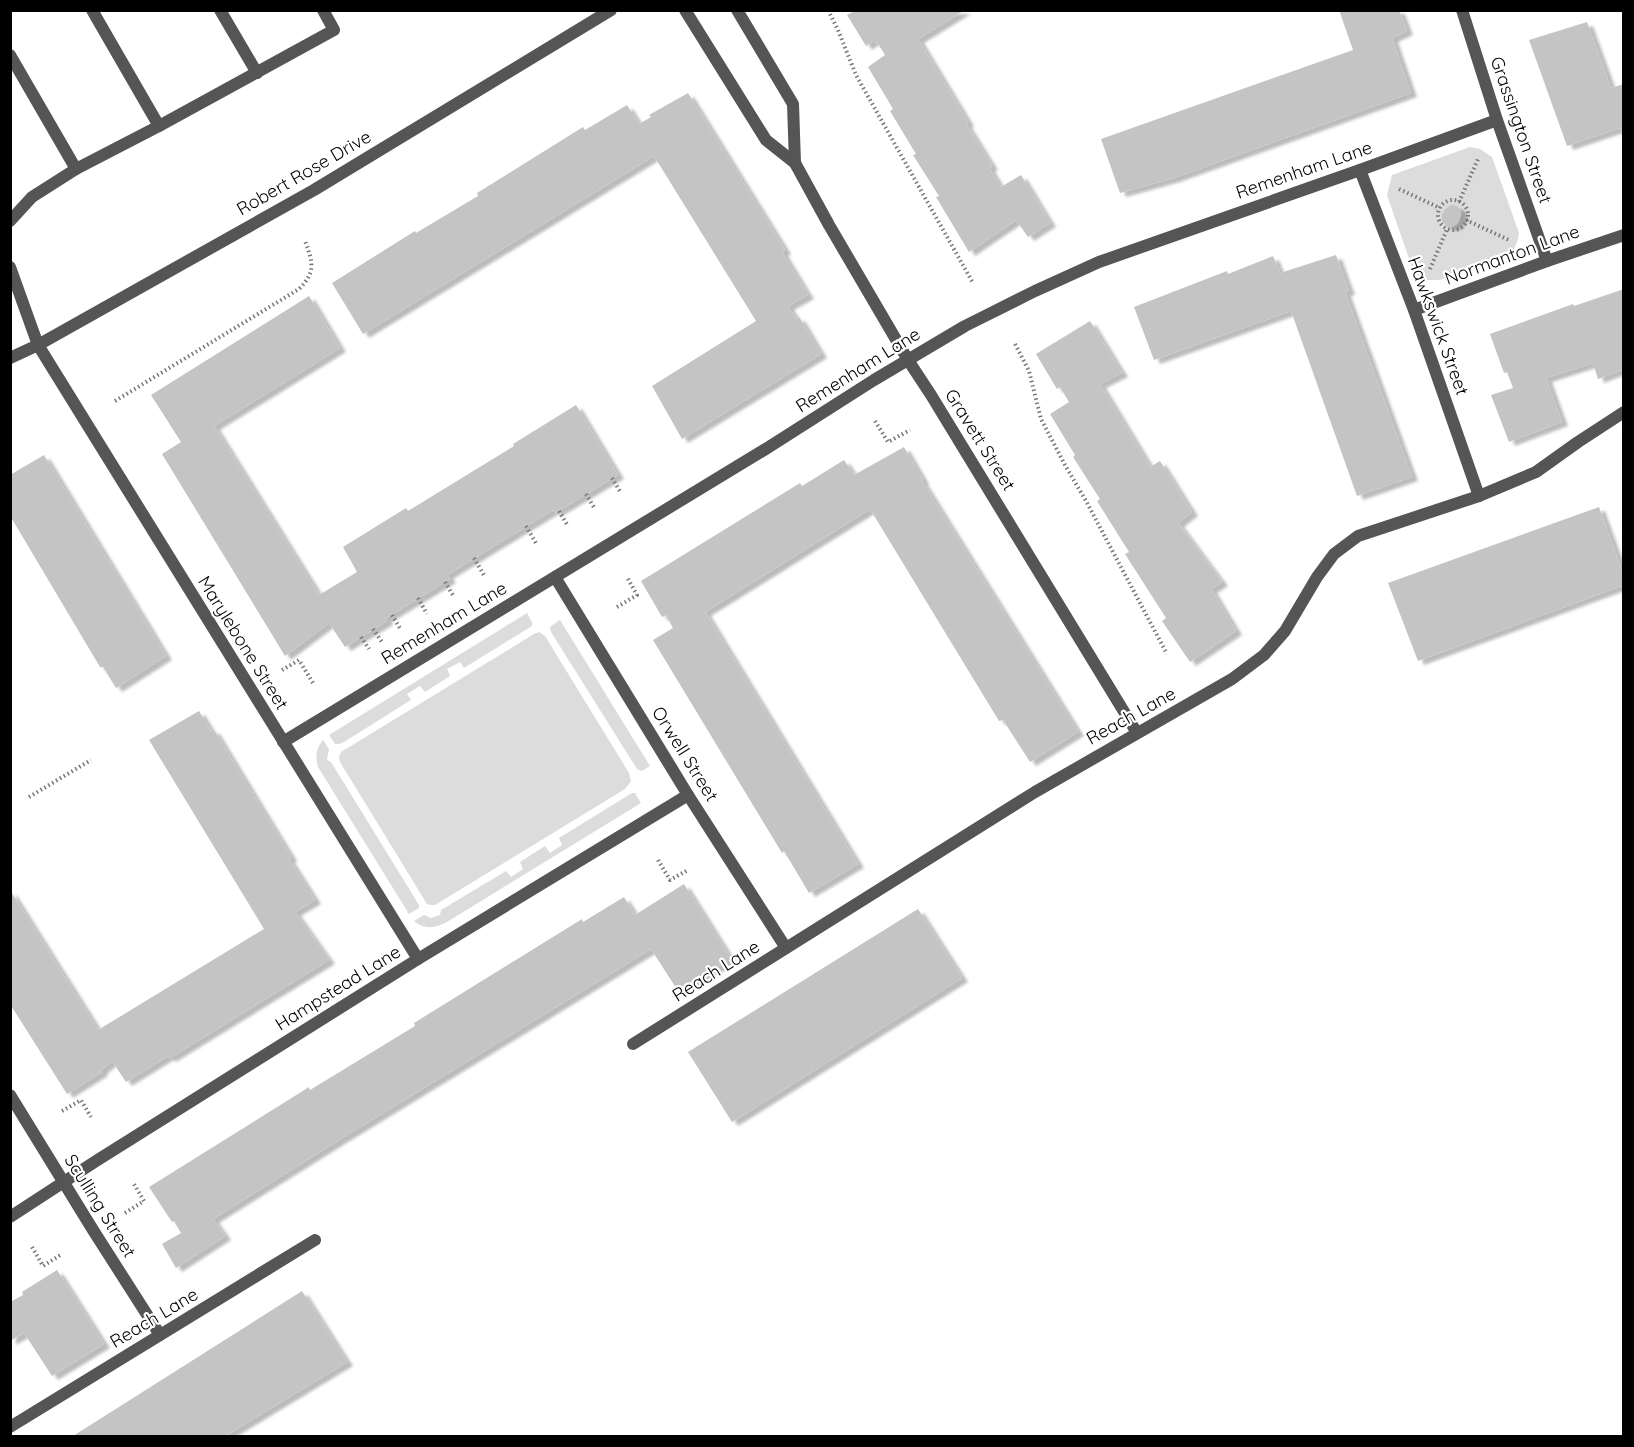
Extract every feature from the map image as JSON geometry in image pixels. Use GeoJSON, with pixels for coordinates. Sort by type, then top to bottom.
{"type":"FeatureCollection","features":[{"type":"Feature","properties":{"kind":"street"},"geometry":{"type":"LineString","coordinates":[[92,10],[159,126]]}},
{"type":"Feature","properties":{"kind":"street"},"geometry":{"type":"LineString","coordinates":[[219,10],[257,73]]}},
{"type":"Feature","properties":{"kind":"street"},"geometry":{"type":"LineString","coordinates":[[10,221],[32,196],[76,169],[334,30],[323,10]]}},
{"type":"Feature","properties":{"kind":"street","name":"Robert Rose Drive"},"geometry":{"type":"LineString","coordinates":[[10,358],[38,345],[314,190],[611,10]]}},
{"type":"Feature","properties":{"kind":"street","name":"Gravett Street"},"geometry":{"type":"LineString","coordinates":[[685,10],[766,140],[795,163],[908,360],[944,415],[1137,733]]}},
{"type":"Feature","properties":{"kind":"street","name":"Gravett Street"},"geometry":{"type":"LineString","coordinates":[[737,10],[793,104],[795,163]]}},
{"type":"Feature","properties":{"kind":"street","name":"Grassington Street"},"geometry":{"type":"LineString","coordinates":[[1462,10],[1497,120],[1547,261]]}},
{"type":"Feature","properties":{"kind":"street"},"geometry":{"type":"LineString","coordinates":[[10,55],[76,169]]}},
{"type":"Feature","properties":{"kind":"street","name":"Remenham Lane"},"geometry":{"type":"LineString","coordinates":[[283,742],[975,321],[1099,262],[1497,120]]}},
{"type":"Feature","properties":{"kind":"street","name":"Hawkswick Street"},"geometry":{"type":"LineString","coordinates":[[1360,170],[1414,310],[1479,496]]}},
{"type":"Feature","properties":{"kind":"street","name":"Normanton Lane"},"geometry":{"type":"LineString","coordinates":[[1414,310],[1623,235]]}},
{"type":"Feature","properties":{"kind":"street","name":"Marylebone Street"},"geometry":{"type":"LineString","coordinates":[[10,267],[38,345],[418,959]]}},
{"type":"Feature","properties":{"kind":"street","name":"Reach Lane"},"geometry":{"type":"LineString","coordinates":[[633,1044],[1035,792],[1223,684],[1264,655],[1285,631],[1317,577],[1335,554],[1358,536],[1479,496],[1536,472],[1623,412]]}},
{"type":"Feature","properties":{"kind":"street","name":"Orwell Street"},"geometry":{"type":"LineString","coordinates":[[555,576],[688,795],[786,948]]}},
{"type":"Feature","properties":{"kind":"street","name":"Hampstead Lane"},"geometry":{"type":"LineString","coordinates":[[10,1217],[418,959],[688,795]]}},
{"type":"Feature","properties":{"kind":"street","name":"Sculling Street"},"geometry":{"type":"LineString","coordinates":[[10,1095],[160,1335]]}},
{"type":"Feature","properties":{"kind":"street","name":"Reach Lane"},"geometry":{"type":"LineString","coordinates":[[10,1427],[315,1240]]}},
{"type":"Feature","properties":{"kind":"path"},"geometry":{"type":"LineString","coordinates":[[828,10],[856,75],[973,283]]}},
{"type":"Feature","properties":{"kind":"path"},"geometry":{"type":"LineString","coordinates":[[1459,202],[1478,159]]}},
{"type":"Feature","properties":{"kind":"path"},"geometry":{"type":"LineString","coordinates":[[1399,189],[1440,208]]}},
{"type":"Feature","properties":{"kind":"path"},"geometry":{"type":"LineString","coordinates":[[1455,200],[1459,202],[1463,204],[1467,212],[1466,220],[1461,228],[1448,229],[1440,222],[1438,213],[1440,208],[1446,202],[1455,200]]}},
{"type":"Feature","properties":{"kind":"path"},"geometry":{"type":"LineString","coordinates":[[1466,220],[1509,240]]}},
{"type":"Feature","properties":{"kind":"path"},"geometry":{"type":"LineString","coordinates":[[1430,269],[1448,229]]}},
{"type":"Feature","properties":{"kind":"path"},"geometry":{"type":"LineString","coordinates":[[115,401],[299,289],[311,272],[312,264],[305,241]]}},
{"type":"Feature","properties":{"kind":"path"},"geometry":{"type":"LineString","coordinates":[[1015,344],[1029,371],[1041,419],[1167,654]]}},
{"type":"Feature","properties":{"kind":"path"},"geometry":{"type":"LineString","coordinates":[[876,421],[888,442],[910,429]]}},
{"type":"Feature","properties":{"kind":"path"},"geometry":{"type":"LineString","coordinates":[[612,478],[621,493]]}},
{"type":"Feature","properties":{"kind":"path"},"geometry":{"type":"LineString","coordinates":[[586,494],[596,509]]}},
{"type":"Feature","properties":{"kind":"path"},"geometry":{"type":"LineString","coordinates":[[559,511],[568,526]]}},
{"type":"Feature","properties":{"kind":"path"},"geometry":{"type":"LineString","coordinates":[[526,526],[537,545]]}},
{"type":"Feature","properties":{"kind":"path"},"geometry":{"type":"LineString","coordinates":[[474,558],[485,577]]}},
{"type":"Feature","properties":{"kind":"path"},"geometry":{"type":"LineString","coordinates":[[617,607],[637,595],[627,577]]}},
{"type":"Feature","properties":{"kind":"path"},"geometry":{"type":"LineString","coordinates":[[445,582],[454,597]]}},
{"type":"Feature","properties":{"kind":"path"},"geometry":{"type":"LineString","coordinates":[[418,598],[427,614]]}},
{"type":"Feature","properties":{"kind":"path"},"geometry":{"type":"LineString","coordinates":[[392,615],[401,630]]}},
{"type":"Feature","properties":{"kind":"path"},"geometry":{"type":"LineString","coordinates":[[373,629],[382,642]]}},
{"type":"Feature","properties":{"kind":"path"},"geometry":{"type":"LineString","coordinates":[[361,637],[369,649]]}},
{"type":"Feature","properties":{"kind":"path"},"geometry":{"type":"LineString","coordinates":[[282,670],[299,660],[313,683]]}},
{"type":"Feature","properties":{"kind":"path"},"geometry":{"type":"LineString","coordinates":[[29,797],[91,760]]}},
{"type":"Feature","properties":{"kind":"path"},"geometry":{"type":"LineString","coordinates":[[658,860],[670,880],[688,870]]}},
{"type":"Feature","properties":{"kind":"path"},"geometry":{"type":"LineString","coordinates":[[62,1111],[81,1100],[91,1117]]}},
{"type":"Feature","properties":{"kind":"path"},"geometry":{"type":"LineString","coordinates":[[125,1213],[144,1201],[134,1184]]}},
{"type":"Feature","properties":{"kind":"path"},"geometry":{"type":"LineString","coordinates":[[32,1247],[43,1266],[62,1254]]}},
{"type":"Feature","properties":{"kind":"shaded area"},"geometry":{"type":"Polygon","coordinates":[[[1470,147],[1480,149],[1492,157],[1519,233],[1517,241],[1513,250],[1504,256],[1440,280],[1427,280],[1414,273],[1387,195],[1392,175],[1470,147]]]}},
{"type":"Feature","properties":{"kind":"shaded area"},"geometry":{"type":"Polygon","coordinates":[[[527,613],[532,626],[464,668],[460,662],[447,669],[450,676],[425,692],[420,686],[407,694],[411,700],[344,742],[335,744],[329,735],[527,613]]]}},
{"type":"Feature","properties":{"kind":"shaded area"},"geometry":{"type":"Polygon","coordinates":[[[560,620],[650,766],[642,771],[637,769],[551,632],[550,627],[560,620]]]}},
{"type":"Feature","properties":{"kind":"shaded area"},"geometry":{"type":"Polygon","coordinates":[[[539,632],[545,636],[629,773],[631,781],[625,789],[435,905],[427,904],[340,762],[341,752],[539,632]]]}},
{"type":"Feature","properties":{"kind":"shaded area"},"geometry":{"type":"Polygon","coordinates":[[[323,740],[329,749],[327,760],[331,762],[419,905],[419,908],[409,914],[318,767],[317,753],[323,740]]]}},
{"type":"Feature","properties":{"kind":"shaded area"},"geometry":{"type":"Polygon","coordinates":[[[635,793],[641,803],[447,922],[430,927],[422,926],[414,921],[424,915],[431,918],[440,915],[441,910],[506,871],[511,877],[523,869],[520,862],[545,846],[550,853],[562,845],[559,838],[635,793]]]}},
{"type":"Feature","properties":{"kind":"building"},"geometry":{"type":"Polygon","coordinates":[[[853,10],[965,10],[918,39],[968,122],[966,124],[992,166],[989,168],[1001,187],[1021,175],[1050,223],[1028,237],[1016,220],[969,252],[936,197],[939,196],[913,155],[916,154],[890,111],[893,109],[868,67],[885,55],[877,42],[873,41],[866,46],[847,15],[853,10]]]}},
{"type":"Feature","properties":{"kind":"building"},"geometry":{"type":"Polygon","coordinates":[[[1339,10],[1399,10],[1407,31],[1392,38],[1411,93],[1174,178],[1120,193],[1101,139],[1353,50],[1339,10]]]}},
{"type":"Feature","properties":{"kind":"building"},"geometry":{"type":"Polygon","coordinates":[[[1587,22],[1611,88],[1624,84],[1624,136],[1620,128],[1567,146],[1529,40],[1587,22]]]}},
{"type":"Feature","properties":{"kind":"building"},"geometry":{"type":"Polygon","coordinates":[[[688,93],[785,250],[782,252],[808,295],[788,306],[796,319],[799,317],[821,354],[682,439],[652,386],[756,321],[654,156],[363,334],[332,283],[415,231],[416,233],[478,196],[477,193],[583,127],[585,130],[627,105],[639,124],[651,117],[649,115],[688,93]]]}},
{"type":"Feature","properties":{"kind":"building"},"geometry":{"type":"Polygon","coordinates":[[[1451,205],[1461,210],[1461,215],[1458,223],[1448,227],[1442,221],[1442,215],[1451,205]]]}},
{"type":"Feature","properties":{"kind":"building"},"geometry":{"type":"Polygon","coordinates":[[[1336,255],[1349,291],[1345,292],[1412,477],[1357,496],[1291,311],[1154,360],[1134,307],[1273,256],[1280,273],[1336,255]]]}},
{"type":"Feature","properties":{"kind":"building"},"geometry":{"type":"Polygon","coordinates":[[[1624,289],[1624,369],[1598,379],[1593,363],[1546,378],[1562,422],[1509,442],[1491,395],[1513,388],[1507,372],[1504,373],[1490,334],[1573,304],[1574,306],[1624,289]]]}},
{"type":"Feature","properties":{"kind":"building"},"geometry":{"type":"Polygon","coordinates":[[[309,296],[340,348],[214,426],[319,595],[357,572],[343,547],[406,508],[408,511],[576,405],[618,475],[555,513],[553,510],[447,575],[450,579],[386,618],[387,621],[345,647],[329,623],[285,656],[162,454],[181,442],[151,395],[309,296]]]}},
{"type":"Feature","properties":{"kind":"building"},"geometry":{"type":"Polygon","coordinates":[[[1090,321],[1122,373],[1100,384],[1150,467],[1160,461],[1192,512],[1178,523],[1222,582],[1211,589],[1236,631],[1190,662],[1162,621],[1166,618],[1125,554],[1129,552],[1097,501],[1100,499],[1073,457],[1075,455],[1050,414],[1069,402],[1060,387],[1057,389],[1036,354],[1090,321]]]}},
{"type":"Feature","properties":{"kind":"building"},"geometry":{"type":"Polygon","coordinates":[[[904,447],[922,481],[1078,732],[1030,762],[1003,720],[999,721],[870,509],[705,612],[858,864],[809,893],[784,851],[782,853],[653,640],[673,628],[666,615],[662,617],[641,581],[800,483],[802,486],[844,460],[854,475],[904,447]]]}},
{"type":"Feature","properties":{"kind":"building"},"geometry":{"type":"Polygon","coordinates":[[[44,455],[166,656],[116,688],[103,667],[100,667],[12,519],[10,520],[10,475],[44,455]]]}},
{"type":"Feature","properties":{"kind":"building"},"geometry":{"type":"Polygon","coordinates":[[[1599,507],[1624,576],[1624,585],[1418,661],[1388,583],[1599,507]]]}},
{"type":"Feature","properties":{"kind":"building"},"geometry":{"type":"Polygon","coordinates":[[[199,711],[211,731],[214,730],[315,900],[295,912],[329,960],[170,1058],[168,1056],[126,1082],[112,1061],[101,1070],[102,1072],[67,1094],[10,1004],[10,890],[98,1030],[264,929],[149,740],[199,711]]]}},
{"type":"Feature","properties":{"kind":"building"},"geometry":{"type":"Polygon","coordinates":[[[684,884],[731,959],[678,991],[651,949],[213,1219],[225,1236],[176,1268],[162,1244],[181,1233],[149,1187],[309,1087],[310,1090],[415,1026],[414,1023],[582,919],[583,922],[624,897],[635,915],[684,884]]]}},
{"type":"Feature","properties":{"kind":"building"},"geometry":{"type":"Polygon","coordinates":[[[918,909],[962,978],[732,1122],[688,1052],[918,909]]]}},
{"type":"Feature","properties":{"kind":"building"},"geometry":{"type":"Polygon","coordinates":[[[57,1270],[104,1344],[52,1376],[24,1333],[10,1341],[10,1302],[57,1270]]]}},
{"type":"Feature","properties":{"kind":"building"},"geometry":{"type":"Polygon","coordinates":[[[302,1291],[347,1362],[225,1436],[73,1436],[302,1291]]]}}]}
